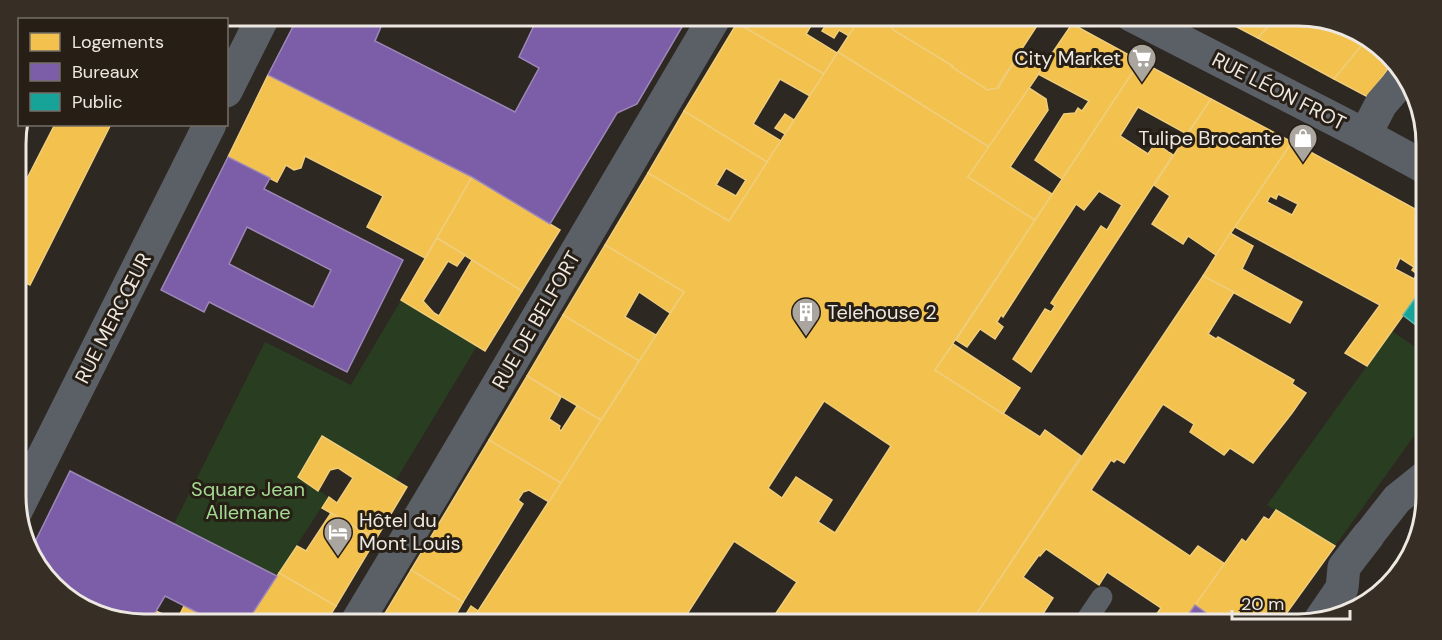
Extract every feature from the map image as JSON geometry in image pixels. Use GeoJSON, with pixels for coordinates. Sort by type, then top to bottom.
{"type":"FeatureCollection","features":[{"type":"Feature","properties":{"kind":"street"},"geometry":{"type":"LineString","coordinates":[[228,87],[258,26]]}},
{"type":"Feature","properties":{"kind":"street","name":"RUE DE BELFORT"},"geometry":{"type":"LineString","coordinates":[[362,614],[710,26]]}},
{"type":"Feature","properties":{"kind":"street","name":"RUE LÉON FROT"},"geometry":{"type":"LineString","coordinates":[[1155,26],[1416,163]]}},
{"type":"Feature","properties":{"kind":"street"},"geometry":{"type":"LineString","coordinates":[[1365,135],[1381,104],[1400,82]]}},
{"type":"Feature","properties":{"kind":"street","name":"RUE MERCŒUR"},"geometry":{"type":"LineString","coordinates":[[26,491],[209,126]]}},
{"type":"Feature","properties":{"kind":"street"},"geometry":{"type":"LineString","coordinates":[[1326,611],[1342,588],[1344,567],[1396,499],[1416,484]]}},
{"type":"Feature","properties":{"kind":"lane"},"geometry":{"type":"LineString","coordinates":[[1090,614],[1102,597]]}},
{"type":"Feature","properties":{"kind":"green space","name":"Square Jean Allemane"},"geometry":{"type":"Polygon","coordinates":[[[401,300],[477,346],[396,480],[321,437],[299,477],[328,497],[277,576],[174,524],[265,342],[351,385],[401,300]]]}},
{"type":"Feature","properties":{"kind":"green space"},"geometry":{"type":"Polygon","coordinates":[[[1392,331],[1416,347],[1416,433],[1335,546],[1267,505],[1392,331]]]}},
{"type":"Feature","properties":{"kind":"building: Logements"},"geometry":{"type":"Polygon","coordinates":[[[735,26],[742,26],[824,74],[810,96],[780,79],[753,124],[781,141],[767,162],[684,111],[735,26]]]}},
{"type":"Feature","properties":{"kind":"building: Logements"},"geometry":{"type":"Polygon","coordinates":[[[742,26],[811,26],[806,34],[837,53],[824,74],[742,26]]]}},
{"type":"Feature","properties":{"kind":"building: Logements"},"geometry":{"type":"Polygon","coordinates":[[[825,26],[855,26],[849,36],[839,30],[834,38],[822,31],[825,26]]]}},
{"type":"Feature","properties":{"kind":"building: Logements"},"geometry":{"type":"Polygon","coordinates":[[[855,26],[892,26],[895,31],[953,66],[987,90],[998,88],[1019,54],[1042,69],[989,147],[838,52],[855,26]]]}},
{"type":"Feature","properties":{"kind":"building: Logements"},"geometry":{"type":"Polygon","coordinates":[[[892,26],[1037,26],[998,88],[987,90],[892,26]]]}},
{"type":"Feature","properties":{"kind":"building: Logements"},"geometry":{"type":"Polygon","coordinates":[[[1071,26],[1076,26],[1140,61],[1062,179],[1035,160],[1064,114],[1075,113],[1078,108],[1082,111],[1089,101],[1038,74],[1071,26]]]}},
{"type":"Feature","properties":{"kind":"building: Logements"},"geometry":{"type":"Polygon","coordinates":[[[1235,26],[1268,26],[1258,38],[1235,26]]]}},
{"type":"Feature","properties":{"kind":"building: Logements"},"geometry":{"type":"Polygon","coordinates":[[[1268,26],[1299,26],[1322,28],[1344,34],[1363,44],[1334,79],[1258,38],[1268,26]]]}},
{"type":"Feature","properties":{"kind":"building: Logements"},"geometry":{"type":"Polygon","coordinates":[[[1363,44],[1389,68],[1368,97],[1334,79],[1363,44]]]}},
{"type":"Feature","properties":{"kind":"building: Logements","name":"Telehouse 2"},"geometry":{"type":"Polygon","coordinates":[[[838,52],[989,147],[968,177],[1035,220],[935,370],[1040,437],[1045,430],[1081,456],[976,614],[775,614],[797,582],[734,541],[687,614],[476,614],[684,292],[605,245],[648,173],[729,221],[838,52]],[[824,401],[768,488],[782,498],[796,477],[832,500],[818,522],[835,533],[891,446],[824,401]]]}},
{"type":"Feature","properties":{"kind":"building: Logements"},"geometry":{"type":"Polygon","coordinates":[[[1140,61],[1211,99],[1187,134],[1138,107],[1120,136],[1148,154],[1153,147],[1161,147],[1173,155],[1031,372],[1013,359],[1045,309],[1051,312],[1055,306],[1051,303],[1101,226],[1107,230],[1122,205],[1099,191],[1084,210],[1076,204],[1003,317],[1001,315],[997,322],[1003,327],[995,339],[980,329],[967,347],[956,340],[1140,61]]]}},
{"type":"Feature","properties":{"kind":"building: Logements"},"geometry":{"type":"Polygon","coordinates":[[[268,75],[472,177],[425,258],[367,227],[383,196],[305,156],[301,168],[294,170],[286,165],[277,182],[228,157],[268,75]]]}},
{"type":"Feature","properties":{"kind":"building: Logements"},"geometry":{"type":"Polygon","coordinates":[[[1029,88],[1046,99],[1048,110],[1010,167],[1052,194],[1035,220],[968,177],[1029,88]]]}},
{"type":"Feature","properties":{"kind":"building: Logements"},"geometry":{"type":"Polygon","coordinates":[[[1211,99],[1292,142],[1216,255],[1188,236],[1183,244],[1152,224],[1170,196],[1154,185],[1211,99]]]}},
{"type":"Feature","properties":{"kind":"building: Logements"},"geometry":{"type":"Polygon","coordinates":[[[684,111],[767,162],[729,221],[648,173],[684,111]],[[726,168],[716,185],[736,196],[746,180],[726,168]]]}},
{"type":"Feature","properties":{"kind":"building: Logements"},"geometry":{"type":"Polygon","coordinates":[[[785,114],[794,120],[785,134],[775,128],[785,114]]]}},
{"type":"Feature","properties":{"kind":"building: Logements"},"geometry":{"type":"Polygon","coordinates":[[[54,126],[110,126],[30,285],[26,283],[26,181],[54,126]]]}},
{"type":"Feature","properties":{"kind":"building: Logements"},"geometry":{"type":"Polygon","coordinates":[[[1292,142],[1416,210],[1416,273],[1412,270],[1414,267],[1400,258],[1395,269],[1414,279],[1416,276],[1416,297],[1367,366],[1345,353],[1380,305],[1235,227],[1292,142]],[[1278,194],[1276,199],[1270,196],[1267,202],[1292,215],[1298,204],[1278,194]]]}},
{"type":"Feature","properties":{"kind":"building: Logements"},"geometry":{"type":"Polygon","coordinates":[[[472,177],[560,230],[522,291],[437,238],[472,177]]]}},
{"type":"Feature","properties":{"kind":"building: Logements"},"geometry":{"type":"Polygon","coordinates":[[[1230,233],[1253,246],[1242,269],[1302,302],[1290,323],[1203,276],[1230,233]]]}},
{"type":"Feature","properties":{"kind":"building: Logements"},"geometry":{"type":"Polygon","coordinates":[[[437,238],[465,255],[457,266],[448,261],[423,301],[434,313],[439,316],[472,260],[522,291],[485,351],[401,300],[437,238]]]}},
{"type":"Feature","properties":{"kind":"building: Logements"},"geometry":{"type":"Polygon","coordinates":[[[605,245],[684,292],[670,313],[639,292],[625,317],[656,335],[639,361],[563,315],[605,245]]]}},
{"type":"Feature","properties":{"kind":"building: Logements"},"geometry":{"type":"Polygon","coordinates":[[[1203,276],[1234,292],[1208,334],[1216,339],[1218,337],[1294,380],[1292,384],[1306,393],[1292,413],[1253,463],[1230,448],[1224,455],[1190,432],[1194,424],[1163,404],[1124,463],[1117,459],[1114,462],[1111,460],[1091,490],[1190,556],[1198,546],[1225,564],[1189,614],[1157,614],[1161,608],[1107,572],[1099,585],[1046,549],[1023,577],[1053,598],[1043,614],[976,614],[1203,276]]]}},
{"type":"Feature","properties":{"kind":"building: Logements"},"geometry":{"type":"Polygon","coordinates":[[[563,315],[639,361],[601,420],[527,376],[563,315]]]}},
{"type":"Feature","properties":{"kind":"building: Logements"},"geometry":{"type":"Polygon","coordinates":[[[953,344],[1020,388],[1003,414],[935,370],[953,344]]]}},
{"type":"Feature","properties":{"kind":"building: Logements"},"geometry":{"type":"Polygon","coordinates":[[[527,376],[561,397],[549,419],[560,426],[561,431],[577,406],[601,420],[561,483],[489,440],[527,376]]]}},
{"type":"Feature","properties":{"kind":"building: Logements"},"geometry":{"type":"Polygon","coordinates":[[[322,436],[407,487],[376,539],[322,508],[329,497],[337,503],[353,478],[338,468],[330,470],[318,491],[298,477],[322,436]]]}},
{"type":"Feature","properties":{"kind":"building: Logements"},"geometry":{"type":"Polygon","coordinates":[[[489,440],[561,483],[549,502],[529,490],[523,492],[518,500],[523,504],[463,602],[411,570],[489,440]]]}},
{"type":"Feature","properties":{"kind":"building: Logements"},"geometry":{"type":"Polygon","coordinates":[[[1276,510],[1335,546],[1286,614],[1208,614],[1195,605],[1242,539],[1246,542],[1264,517],[1269,520],[1276,510]]]}},
{"type":"Feature","properties":{"kind":"building: Logements"},"geometry":{"type":"Polygon","coordinates":[[[331,513],[376,539],[336,606],[279,573],[297,546],[306,551],[331,513]]]}},
{"type":"Feature","properties":{"kind":"building: Logements"},"geometry":{"type":"Polygon","coordinates":[[[1405,547],[1401,556],[1385,576],[1405,547]]]}},
{"type":"Feature","properties":{"kind":"building: Logements"},"geometry":{"type":"Polygon","coordinates":[[[411,570],[463,602],[456,614],[385,614],[411,570]]]}},
{"type":"Feature","properties":{"kind":"building: Logements"},"geometry":{"type":"Polygon","coordinates":[[[279,573],[336,606],[331,614],[252,614],[279,573]]]}},
{"type":"Feature","properties":{"kind":"building: Logements"},"geometry":{"type":"Polygon","coordinates":[[[184,606],[200,614],[180,614],[184,606]]]}},
{"type":"Feature","properties":{"kind":"building: Logements"},"geometry":{"type":"Polygon","coordinates":[[[471,606],[478,611],[476,614],[466,614],[471,606]]]}},
{"type":"Feature","properties":{"kind":"building: Bureaux"},"geometry":{"type":"Polygon","coordinates":[[[293,26],[381,26],[375,41],[515,112],[539,68],[519,57],[534,26],[683,26],[637,104],[617,113],[550,224],[472,177],[268,75],[293,26]]]}},
{"type":"Feature","properties":{"kind":"building: Bureaux"},"geometry":{"type":"Polygon","coordinates":[[[228,157],[270,178],[264,189],[403,260],[347,372],[209,302],[204,312],[161,290],[228,157]],[[247,227],[229,264],[313,307],[331,270],[247,227]]]}},
{"type":"Feature","properties":{"kind":"building: Bureaux"},"geometry":{"type":"Polygon","coordinates":[[[70,471],[277,576],[252,614],[200,614],[165,596],[154,614],[120,612],[98,606],[72,590],[50,568],[34,543],[70,471]]]}},
{"type":"Feature","properties":{"kind":"building: Bureaux"},"geometry":{"type":"Polygon","coordinates":[[[1195,605],[1208,614],[1189,614],[1195,605]]]}},
{"type":"Feature","properties":{"kind":"building: Public"},"geometry":{"type":"Polygon","coordinates":[[[1416,297],[1416,325],[1403,315],[1416,297]]]}},
{"type":"Feature","properties":{"kind":"place","name":"City Market"},"geometry":{"type":"Point","coordinates":[1142,84]}},
{"type":"Feature","properties":{"kind":"place","name":"Tulipe Brocante"},"geometry":{"type":"Point","coordinates":[1303,164]}},
{"type":"Feature","properties":{"kind":"place","name":"Telehouse 2"},"geometry":{"type":"Point","coordinates":[806,338]}},
{"type":"Feature","properties":{"kind":"place","name":"Hôtel du Mont Louis"},"geometry":{"type":"Point","coordinates":[338,558]}}]}
